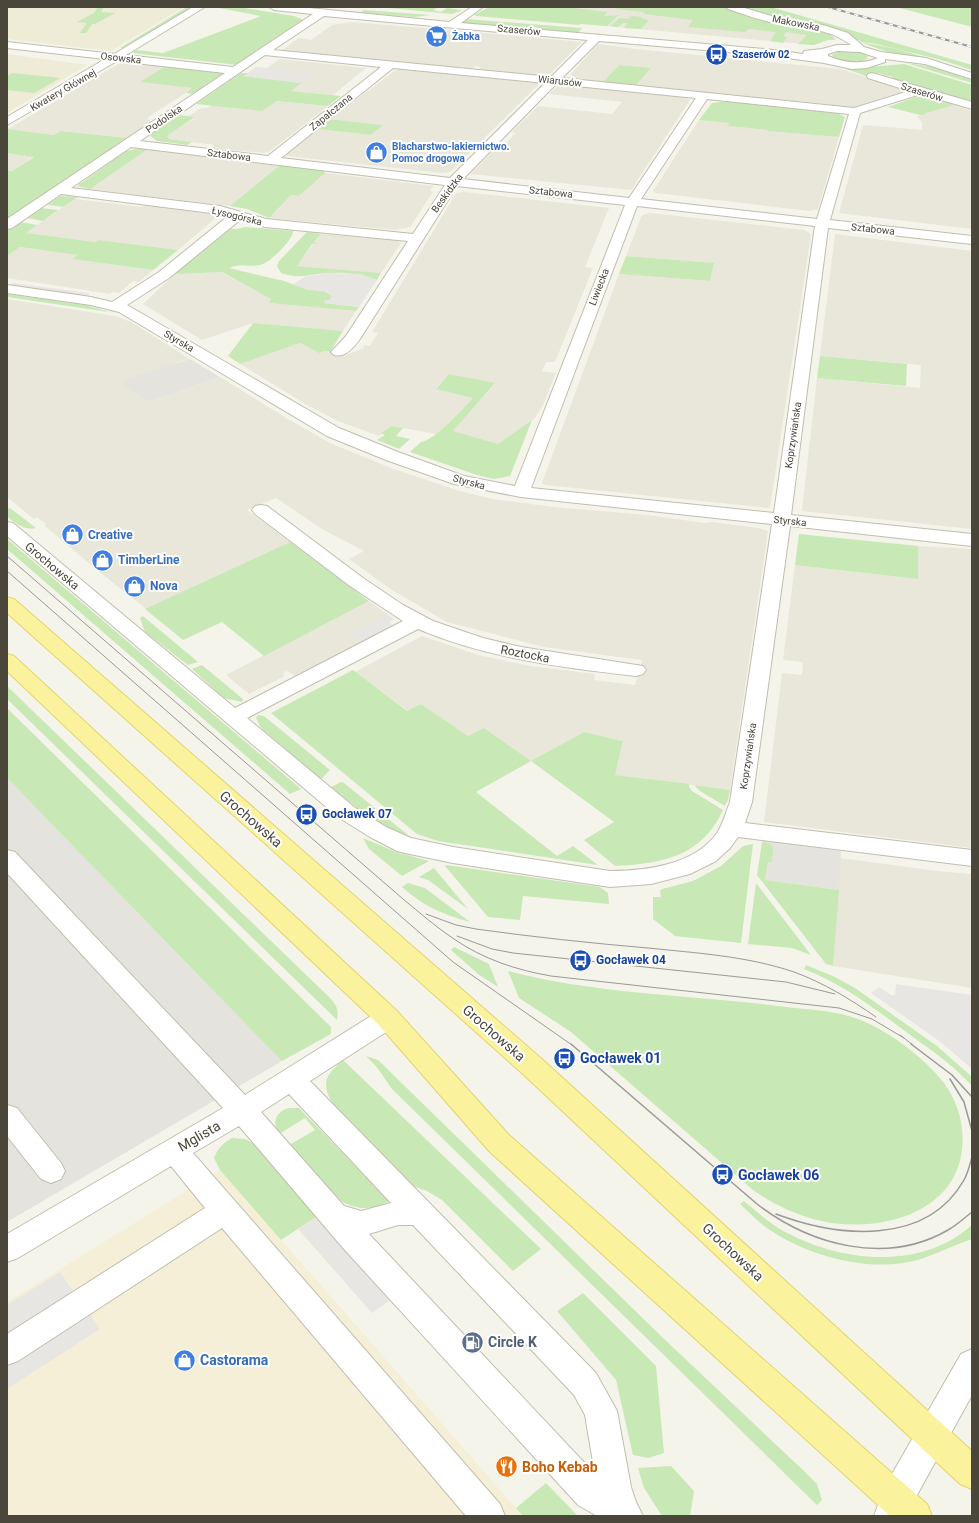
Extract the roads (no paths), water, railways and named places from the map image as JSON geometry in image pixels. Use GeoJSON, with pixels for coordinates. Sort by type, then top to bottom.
{"type":"FeatureCollection","features":[{"type":"Feature","properties":{"kind":"main road","name":"Grochowska"},"geometry":{"type":"LineString","coordinates":[[7,603],[534,1068],[972,1473]]}},
{"type":"Feature","properties":{"kind":"main road"},"geometry":{"type":"LineString","coordinates":[[7,660],[388,1018],[499,1143],[895,1512]]}},
{"type":"Feature","properties":{"kind":"street","name":"Kwatery Głównej"},"geometry":{"type":"LineString","coordinates":[[7,122],[117,58],[200,7]]}},
{"type":"Feature","properties":{"kind":"street","name":"Szaserów"},"geometry":{"type":"LineString","coordinates":[[274,7],[321,13],[451,25],[826,56],[839,64],[860,65],[876,62],[880,57]]}},
{"type":"Feature","properties":{"kind":"street"},"geometry":{"type":"LineString","coordinates":[[451,25],[478,7]]}},
{"type":"Feature","properties":{"kind":"street","name":"Makowska"},"geometry":{"type":"LineString","coordinates":[[731,7],[774,20],[815,27],[847,36],[862,49]]}},
{"type":"Feature","properties":{"kind":"street","name":"Podolska"},"geometry":{"type":"LineString","coordinates":[[7,225],[321,13]]}},
{"type":"Feature","properties":{"kind":"street","name":"Makowska"},"geometry":{"type":"LineString","coordinates":[[837,34],[835,35],[840,42],[837,48]]}},
{"type":"Feature","properties":{"kind":"street","name":"Beskidzka"},"geometry":{"type":"LineString","coordinates":[[339,352],[352,339],[453,182],[597,37]]}},
{"type":"Feature","properties":{"kind":"street","name":"Osowska"},"geometry":{"type":"LineString","coordinates":[[7,45],[236,71]]}},
{"type":"Feature","properties":{"kind":"street"},"geometry":{"type":"LineString","coordinates":[[826,56],[837,48],[862,49],[880,57],[919,62],[951,69],[972,76]]}},
{"type":"Feature","properties":{"kind":"street","name":"Wiarusów"},"geometry":{"type":"LineString","coordinates":[[264,52],[855,111]]}},
{"type":"Feature","properties":{"kind":"street","name":"Zapałczana"},"geometry":{"type":"LineString","coordinates":[[271,160],[391,64]]}},
{"type":"Feature","properties":{"kind":"street","name":"Szaserów"},"geometry":{"type":"LineString","coordinates":[[872,76],[972,106]]}},
{"type":"Feature","properties":{"kind":"street"},"geometry":{"type":"LineString","coordinates":[[855,111],[920,91]]}},
{"type":"Feature","properties":{"kind":"street","name":"Liwiecka"},"geometry":{"type":"LineString","coordinates":[[520,492],[633,202],[704,96]]}},
{"type":"Feature","properties":{"kind":"street","name":"Koprzywiańska"},"geometry":{"type":"LineString","coordinates":[[610,879],[629,880],[649,877],[685,867],[717,849],[732,829],[741,802],[819,239],[855,111]]}},
{"type":"Feature","properties":{"kind":"street","name":"Sztabowa"},"geometry":{"type":"LineString","coordinates":[[130,142],[453,182],[972,240]]}},
{"type":"Feature","properties":{"kind":"street","name":"Łysogórska"},"geometry":{"type":"LineString","coordinates":[[58,190],[220,210],[258,222],[275,225],[416,238]]}},
{"type":"Feature","properties":{"kind":"street"},"geometry":{"type":"LineString","coordinates":[[115,306],[164,276],[238,215]]}},
{"type":"Feature","properties":{"kind":"street","name":"Styrska"},"geometry":{"type":"LineString","coordinates":[[7,288],[115,306],[133,314],[333,432],[392,456],[460,480],[520,492],[972,540]]}},
{"type":"Feature","properties":{"kind":"street","name":"Roztocka"},"geometry":{"type":"LineString","coordinates":[[261,510],[352,578],[418,621],[467,640],[513,652],[583,664],[636,670]]}},
{"type":"Feature","properties":{"kind":"street","name":"Grochowska"},"geometry":{"type":"LineString","coordinates":[[7,527],[346,812],[378,832],[405,845],[447,854],[610,879]]}},
{"type":"Feature","properties":{"kind":"street"},"geometry":{"type":"LineString","coordinates":[[233,717],[418,621]]}},
{"type":"Feature","properties":{"kind":"street"},"geometry":{"type":"LineString","coordinates":[[732,829],[972,858]]}},
{"type":"Feature","properties":{"kind":"street"},"geometry":{"type":"LineString","coordinates":[[7,858],[242,1110],[335,1216],[590,1493],[624,1514]]}},
{"type":"Feature","properties":{"kind":"street","name":"Mglista"},"geometry":{"type":"LineString","coordinates":[[7,1249],[292,1080],[345,1044],[388,1018]]}},
{"type":"Feature","properties":{"kind":"street"},"geometry":{"type":"LineString","coordinates":[[292,1080],[584,1384],[601,1411],[614,1487],[624,1514]]}},
{"type":"Feature","properties":{"kind":"street"},"geometry":{"type":"LineString","coordinates":[[7,1116],[51,1171]]}},
{"type":"Feature","properties":{"kind":"street"},"geometry":{"type":"LineString","coordinates":[[174,1150],[488,1516]]}},
{"type":"Feature","properties":{"kind":"street"},"geometry":{"type":"LineString","coordinates":[[7,1351],[225,1211]]}},
{"type":"Feature","properties":{"kind":"street"},"geometry":{"type":"LineString","coordinates":[[335,1216],[360,1224],[398,1213],[419,1212]]}},
{"type":"Feature","properties":{"kind":"street"},"geometry":{"type":"LineString","coordinates":[[895,1512],[931,1436],[972,1364]]}},
{"type":"Feature","properties":{"kind":"tram line"},"geometry":{"type":"LineString","coordinates":[[7,556],[403,899],[447,934],[476,952],[500,963],[551,976],[839,1008],[872,1019],[904,1038]]}},
{"type":"Feature","properties":{"kind":"tram line"},"geometry":{"type":"LineString","coordinates":[[7,571],[453,962],[572,1045]]}},
{"type":"Feature","properties":{"kind":"tram line"},"geometry":{"type":"LineString","coordinates":[[426,914],[456,925],[476,929],[562,940],[703,954],[758,962],[794,972],[816,981],[847,998],[876,1017]]}},
{"type":"Feature","properties":{"kind":"tram line"},"geometry":{"type":"LineString","coordinates":[[457,936],[492,949],[513,953],[786,982],[835,994]]}},
{"type":"Feature","properties":{"kind":"tram line"},"geometry":{"type":"LineString","coordinates":[[900,1035],[904,1038]]}},
{"type":"Feature","properties":{"kind":"tram line"},"geometry":{"type":"LineString","coordinates":[[904,1038],[913,1045]]}},
{"type":"Feature","properties":{"kind":"tram line"},"geometry":{"type":"LineString","coordinates":[[571,1044],[757,1204],[800,1230],[824,1240],[849,1246],[874,1248],[899,1247],[924,1241],[948,1230],[972,1212]]}},
{"type":"Feature","properties":{"kind":"tram line"},"geometry":{"type":"LineString","coordinates":[[911,1044],[952,1075],[972,1097]]}},
{"type":"Feature","properties":{"kind":"tram line"},"geometry":{"type":"LineString","coordinates":[[950,1079],[964,1102],[972,1131]]}},
{"type":"Feature","properties":{"kind":"tram line"},"geometry":{"type":"LineString","coordinates":[[776,1214],[800,1222],[826,1228],[852,1231],[879,1231],[904,1226],[927,1217],[948,1202],[964,1180],[972,1157]]}},
{"type":"Feature","properties":{"kind":"railway"},"geometry":{"type":"LineString","coordinates":[[828,7],[972,47]]}},
{"type":"Feature","properties":{"kind":"place","name":"Żabka"},"geometry":{"type":"Point","coordinates":[436,36]}},
{"type":"Feature","properties":{"kind":"place","name":"Szaserów 02"},"geometry":{"type":"Point","coordinates":[716,54]}},
{"type":"Feature","properties":{"kind":"place","name":"Blacharstwo-lakiernictwo. Pomoc drogowa"},"geometry":{"type":"Point","coordinates":[376,152]}},
{"type":"Feature","properties":{"kind":"place","name":"Creative"},"geometry":{"type":"Point","coordinates":[72,535]}},
{"type":"Feature","properties":{"kind":"place","name":"TimberLine"},"geometry":{"type":"Point","coordinates":[102,560]}},
{"type":"Feature","properties":{"kind":"place","name":"Nova"},"geometry":{"type":"Point","coordinates":[134,586]}},
{"type":"Feature","properties":{"kind":"place","name":"Gocławek 07"},"geometry":{"type":"Point","coordinates":[306,814]}},
{"type":"Feature","properties":{"kind":"place","name":"Gocławek 04"},"geometry":{"type":"Point","coordinates":[580,960]}},
{"type":"Feature","properties":{"kind":"place","name":"Gocławek 01"},"geometry":{"type":"Point","coordinates":[565,1058]}},
{"type":"Feature","properties":{"kind":"place","name":"Gocławek 06"},"geometry":{"type":"Point","coordinates":[723,1175]}},
{"type":"Feature","properties":{"kind":"place","name":"Circle K"},"geometry":{"type":"Point","coordinates":[472,1342]}},
{"type":"Feature","properties":{"kind":"place","name":"Castorama"},"geometry":{"type":"Point","coordinates":[184,1360]}},
{"type":"Feature","properties":{"kind":"place","name":"Boho Kebab"},"geometry":{"type":"Point","coordinates":[507,1467]}}]}
